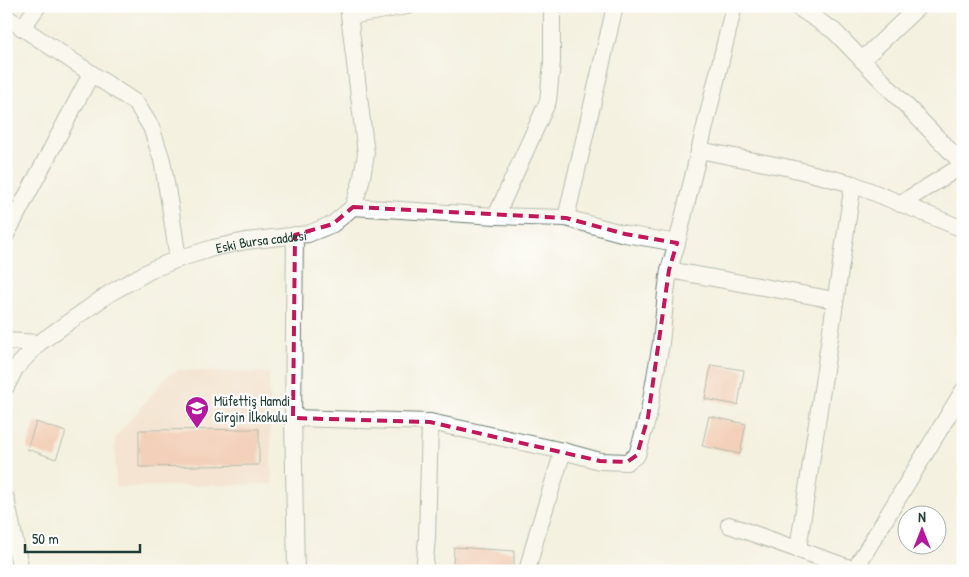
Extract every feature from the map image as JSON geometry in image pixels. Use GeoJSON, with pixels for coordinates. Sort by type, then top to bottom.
{"type":"FeatureCollection","features":[{"type":"Feature","properties":{"kind":"street"},"geometry":{"type":"LineString","coordinates":[[22,28],[38,6]]}},
{"type":"Feature","properties":{"kind":"street"},"geometry":{"type":"LineString","coordinates":[[407,6],[349,11],[366,154],[361,182],[353,208],[566,218],[625,234],[677,243]]}},
{"type":"Feature","properties":{"kind":"street"},"geometry":{"type":"LineString","coordinates":[[496,216],[548,101],[552,62],[552,6]]}},
{"type":"Feature","properties":{"kind":"street"},"geometry":{"type":"LineString","coordinates":[[566,218],[615,6]]}},
{"type":"Feature","properties":{"kind":"street"},"geometry":{"type":"LineString","coordinates":[[293,418],[430,422],[564,450],[600,461],[626,462],[637,455],[650,407],[661,343],[669,270],[734,6]]}},
{"type":"Feature","properties":{"kind":"street"},"geometry":{"type":"LineString","coordinates":[[796,6],[834,31],[963,163],[900,204]]}},
{"type":"Feature","properties":{"kind":"street"},"geometry":{"type":"LineString","coordinates":[[862,60],[919,6]]}},
{"type":"Feature","properties":{"kind":"street"},"geometry":{"type":"LineString","coordinates":[[6,17],[136,103],[151,127],[162,160],[178,259]]}},
{"type":"Feature","properties":{"kind":"street"},"geometry":{"type":"LineString","coordinates":[[6,235],[91,74]]}},
{"type":"Feature","properties":{"kind":"street"},"geometry":{"type":"LineString","coordinates":[[699,150],[790,168],[853,184],[963,230]]}},
{"type":"Feature","properties":{"kind":"street"},"geometry":{"type":"LineString","coordinates":[[798,549],[853,184]]}},
{"type":"Feature","properties":{"kind":"street","name":"Eski Bursa caddesi"},"geometry":{"type":"LineString","coordinates":[[6,387],[15,369],[39,343],[110,293],[153,268],[214,248],[246,241],[308,234],[333,224],[353,208]]}},
{"type":"Feature","properties":{"kind":"street"},"geometry":{"type":"LineString","coordinates":[[295,235],[293,418],[296,571]]}},
{"type":"Feature","properties":{"kind":"street"},"geometry":{"type":"LineString","coordinates":[[669,270],[835,300]]}},
{"type":"Feature","properties":{"kind":"street"},"geometry":{"type":"LineString","coordinates":[[6,341],[39,343]]}},
{"type":"Feature","properties":{"kind":"street"},"geometry":{"type":"LineString","coordinates":[[729,525],[856,570],[963,391]]}},
{"type":"Feature","properties":{"kind":"street"},"geometry":{"type":"LineString","coordinates":[[424,571],[427,538],[430,422]]}},
{"type":"Feature","properties":{"kind":"street"},"geometry":{"type":"LineString","coordinates":[[527,571],[564,450]]}},
{"type":"Feature","properties":{"kind":"street"},"geometry":{"type":"LineString","coordinates":[[6,498],[21,571]]}},
{"type":"Feature","properties":{"kind":"highlighted area"},"geometry":{"type":"Polygon","coordinates":[[[353,207],[566,218],[625,234],[677,243],[669,270],[648,417],[637,455],[627,462],[600,461],[430,422],[293,418],[295,235],[333,224],[353,207]]]}},
{"type":"Feature","properties":{"kind":"shaded area","name":"Müfettiş Hamdi Girgin İlkokulu"},"geometry":{"type":"Polygon","coordinates":[[[178,370],[269,373],[272,484],[116,487],[115,438],[167,376],[178,370]]]}},
{"type":"Feature","properties":{"kind":"building"},"geometry":{"type":"Polygon","coordinates":[[[711,365],[744,370],[738,405],[705,399],[711,365]]]}},
{"type":"Feature","properties":{"kind":"building"},"geometry":{"type":"Polygon","coordinates":[[[709,416],[746,424],[740,454],[702,446],[709,416]]]}},
{"type":"Feature","properties":{"kind":"building"},"geometry":{"type":"Polygon","coordinates":[[[36,422],[66,432],[56,459],[27,449],[36,422]]]}},
{"type":"Feature","properties":{"kind":"building"},"geometry":{"type":"Polygon","coordinates":[[[259,429],[259,465],[139,467],[139,430],[259,429]]]}},
{"type":"Feature","properties":{"kind":"building"},"geometry":{"type":"Polygon","coordinates":[[[454,547],[514,551],[514,568],[511,571],[456,571],[453,563],[454,547]]]}},
{"type":"Feature","properties":{"kind":"place","name":"Müfettiş Hamdi Girgin İlkokulu"},"geometry":{"type":"Point","coordinates":[197,429]}}]}
